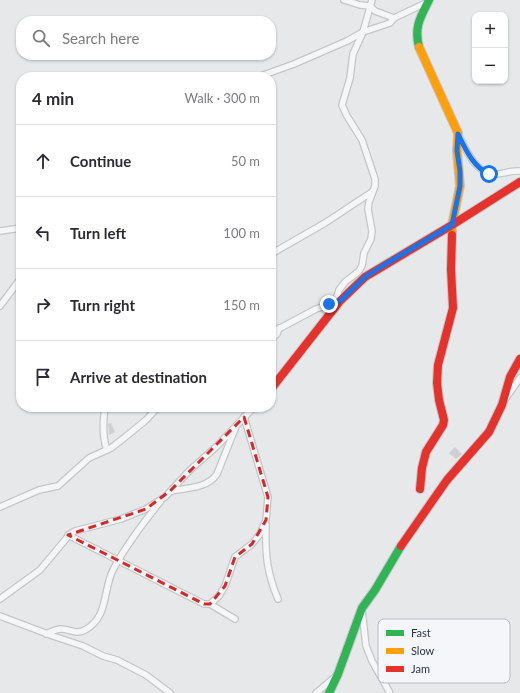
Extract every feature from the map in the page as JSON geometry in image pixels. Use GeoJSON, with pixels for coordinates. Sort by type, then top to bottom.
{"type":"FeatureCollection","features":[{"type":"Feature","properties":{"kind":"street"},"geometry":{"type":"LineString","coordinates":[[344,0],[360,5],[371,3]]}},
{"type":"Feature","properties":{"kind":"street"},"geometry":{"type":"LineString","coordinates":[[272,72],[347,41],[363,32],[390,23],[394,18],[430,1]]}},
{"type":"Feature","properties":{"kind":"street"},"geometry":{"type":"LineString","coordinates":[[430,1],[417,24],[416,36],[420,52],[458,134],[474,161],[484,172],[503,174],[515,170],[520,171]]}},
{"type":"Feature","properties":{"kind":"street"},"geometry":{"type":"LineString","coordinates":[[371,3],[375,11],[394,18]]}},
{"type":"Feature","properties":{"kind":"street"},"geometry":{"type":"LineString","coordinates":[[338,302],[339,290],[345,282],[358,272],[362,266],[364,254],[371,239],[372,231],[368,209],[375,186],[375,179],[362,140],[342,105],[350,78],[353,54],[363,32],[371,3]]}},
{"type":"Feature","properties":{"kind":"street"},"geometry":{"type":"LineString","coordinates":[[420,489],[422,468],[426,452],[443,425],[444,420],[437,383],[438,365],[453,308],[451,270],[452,225],[460,186],[460,171],[457,151],[458,134]]}},
{"type":"Feature","properties":{"kind":"street"},"geometry":{"type":"LineString","coordinates":[[276,383],[338,302],[365,277],[520,182]]}},
{"type":"Feature","properties":{"kind":"street"},"geometry":{"type":"LineString","coordinates":[[276,251],[325,223],[372,192]]}},
{"type":"Feature","properties":{"kind":"street"},"geometry":{"type":"LineString","coordinates":[[0,231],[16,229]]}},
{"type":"Feature","properties":{"kind":"street"},"geometry":{"type":"LineString","coordinates":[[0,306],[16,285]]}},
{"type":"Feature","properties":{"kind":"street"},"geometry":{"type":"LineString","coordinates":[[276,330],[316,309],[338,302]]}},
{"type":"Feature","properties":{"kind":"street"},"geometry":{"type":"LineString","coordinates":[[276,335],[280,328]]}},
{"type":"Feature","properties":{"kind":"street"},"geometry":{"type":"LineString","coordinates":[[502,405],[508,383],[520,359]]}},
{"type":"Feature","properties":{"kind":"street"},"geometry":{"type":"LineString","coordinates":[[329,693],[338,674],[362,608],[375,590],[396,553],[447,480],[488,432],[502,405],[520,378]]}},
{"type":"Feature","properties":{"kind":"street"},"geometry":{"type":"LineString","coordinates":[[105,412],[103,429],[106,450]]}},
{"type":"Feature","properties":{"kind":"street"},"geometry":{"type":"LineString","coordinates":[[0,507],[39,490],[58,486],[89,458],[120,442],[153,412]]}},
{"type":"Feature","properties":{"kind":"street"},"geometry":{"type":"LineString","coordinates":[[46,634],[61,629],[81,632],[94,623],[102,611],[110,575],[141,525],[170,491],[249,412]]}},
{"type":"Feature","properties":{"kind":"street"},"geometry":{"type":"LineString","coordinates":[[244,417],[268,497],[265,546],[270,579],[278,599]]}},
{"type":"Feature","properties":{"kind":"street"},"geometry":{"type":"LineString","coordinates":[[170,491],[207,484],[213,480],[217,474],[236,425]]}},
{"type":"Feature","properties":{"kind":"street"},"geometry":{"type":"LineString","coordinates":[[0,599],[40,570],[68,535],[75,531],[121,519],[146,509],[165,497]]}},
{"type":"Feature","properties":{"kind":"street"},"geometry":{"type":"LineString","coordinates":[[210,604],[219,596],[225,586],[235,557],[252,544],[260,534],[266,520]]}},
{"type":"Feature","properties":{"kind":"street"},"geometry":{"type":"LineString","coordinates":[[68,535],[204,604],[210,604],[235,619]]}},
{"type":"Feature","properties":{"kind":"street"},"geometry":{"type":"LineString","coordinates":[[362,608],[366,646],[378,672]]}},
{"type":"Feature","properties":{"kind":"street"},"geometry":{"type":"LineString","coordinates":[[0,616],[117,660],[146,675],[170,693]]}},
{"type":"Feature","properties":{"kind":"street"},"geometry":{"type":"LineString","coordinates":[[316,693],[338,674]]}},
{"type":"Feature","properties":{"kind":"street"},"geometry":{"type":"LineString","coordinates":[[384,683],[390,693]]}},
{"type":"Feature","properties":{"kind":"highlighted area"},"geometry":{"type":"Polygon","coordinates":[[[244,417],[268,497],[266,520],[252,544],[235,557],[225,586],[210,604],[204,604],[68,535],[146,509],[170,491],[244,417]]]}},
{"type":"Feature","properties":{"kind":"building"},"geometry":{"type":"Polygon","coordinates":[[[111,423],[115,432],[109,435],[108,424],[111,423]]]}},
{"type":"Feature","properties":{"kind":"building"},"geometry":{"type":"Polygon","coordinates":[[[455,447],[462,454],[456,459],[449,453],[455,447]]]}},
{"type":"Feature","properties":{"kind":"traffic: fast"},"geometry":{"type":"LineString","coordinates":[[419,47],[417,34],[419,23],[429,0]]}},
{"type":"Feature","properties":{"kind":"traffic: fast"},"geometry":{"type":"LineString","coordinates":[[329,693],[338,674],[362,608],[375,590],[401,546]]}},
{"type":"Feature","properties":{"kind":"traffic: slow"},"geometry":{"type":"LineString","coordinates":[[419,47],[458,133],[457,151],[460,186],[452,225],[452,235]]}},
{"type":"Feature","properties":{"kind":"traffic: jam"},"geometry":{"type":"LineString","coordinates":[[276,383],[340,301],[365,277],[520,182]]}},
{"type":"Feature","properties":{"kind":"traffic: jam"},"geometry":{"type":"LineString","coordinates":[[420,489],[422,468],[426,452],[443,425],[444,420],[437,383],[438,365],[453,308],[451,269],[452,235]]}},
{"type":"Feature","properties":{"kind":"traffic: jam"},"geometry":{"type":"LineString","coordinates":[[401,546],[447,480],[489,432],[502,405],[510,377],[520,359]]}},
{"type":"Feature","properties":{"kind":"route"},"geometry":{"type":"LineString","coordinates":[[329,304],[340,301],[365,277],[452,225],[460,186],[460,171],[457,151],[458,134],[474,161],[484,172],[489,174]]}}]}
